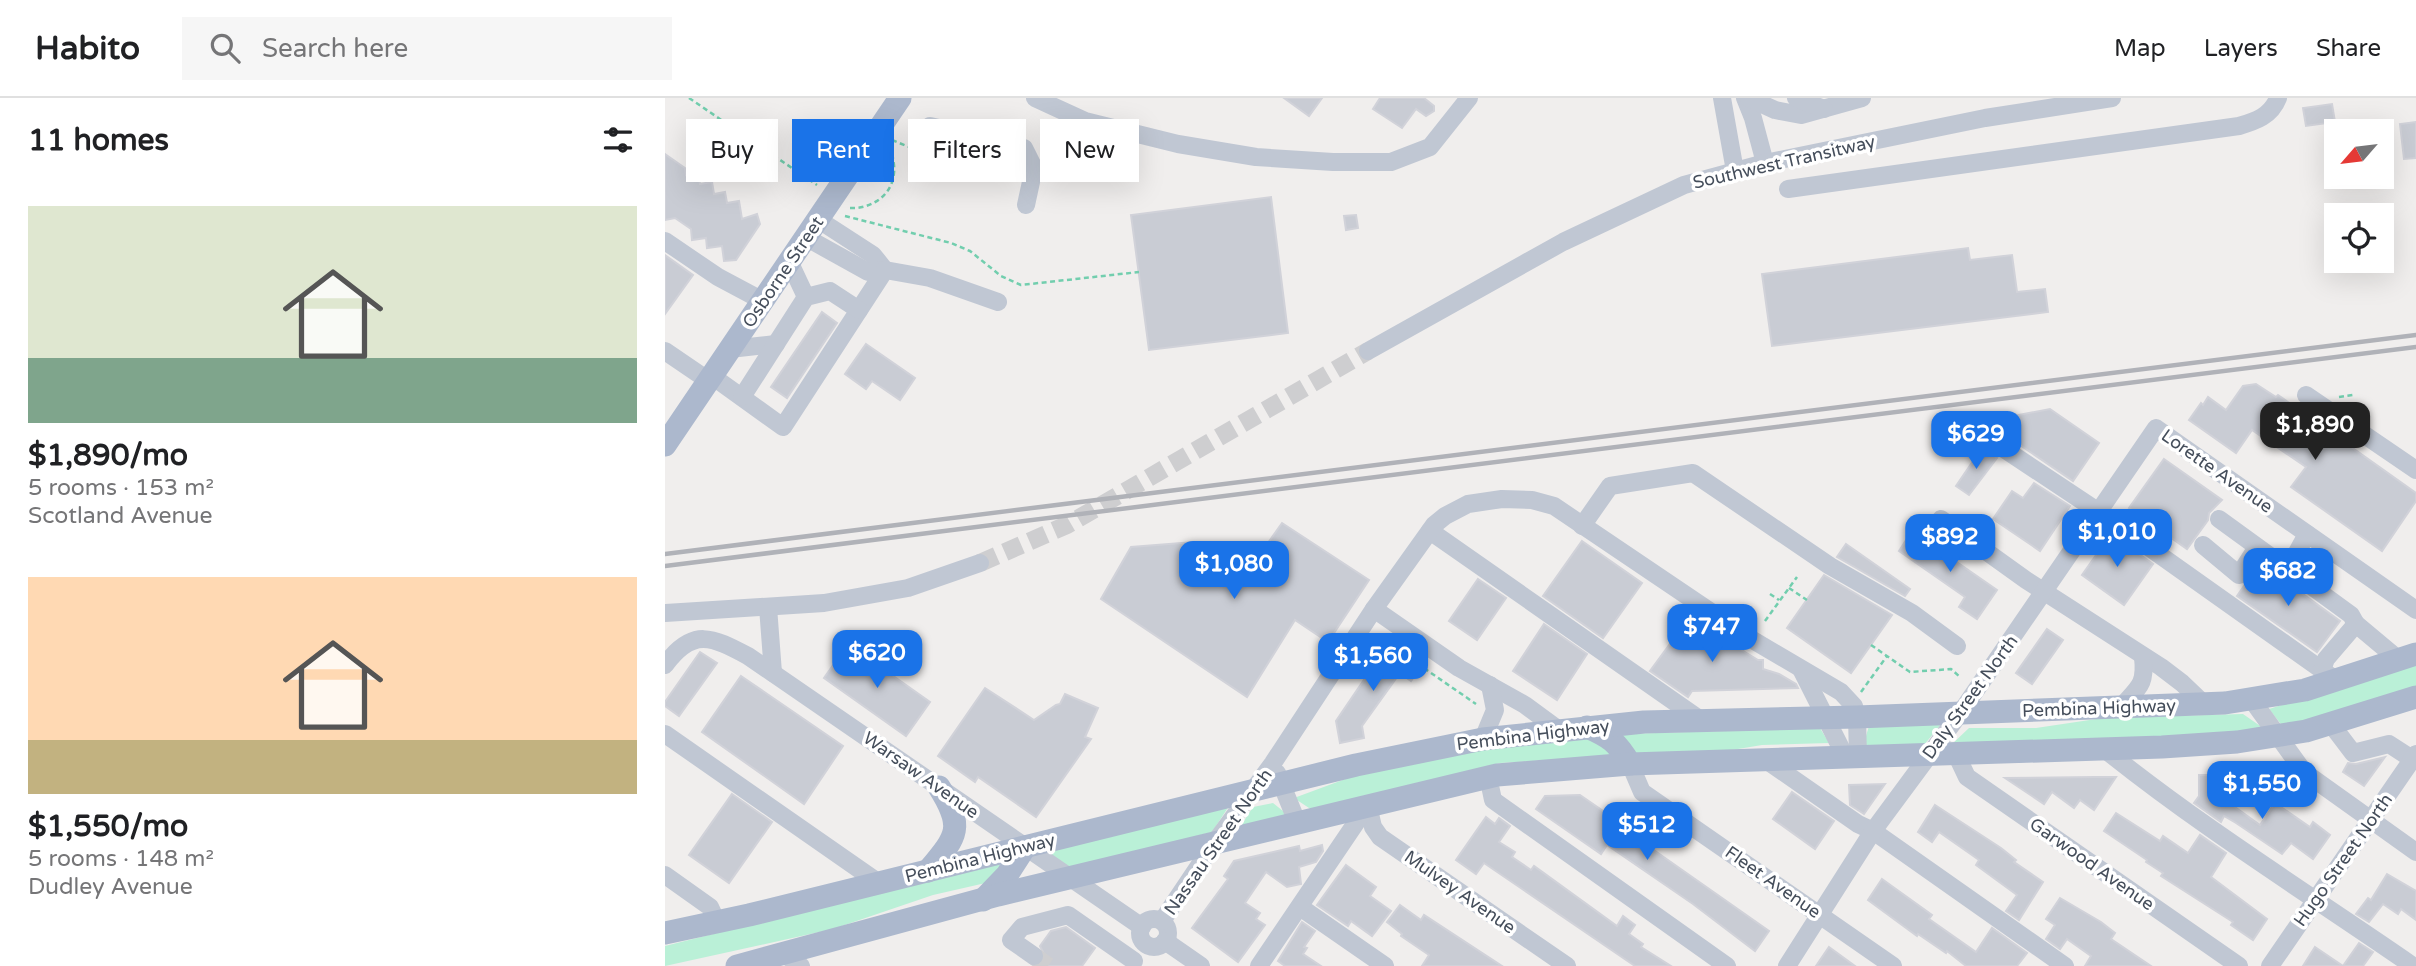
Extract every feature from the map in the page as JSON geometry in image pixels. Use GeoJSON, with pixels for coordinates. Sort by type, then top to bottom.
{"type":"FeatureCollection","features":[{"type":"Feature","properties":{"kind":"main road","name":"Osborne Street"},"geometry":{"type":"LineString","coordinates":[[665,444],[813,229],[841,207],[900,98]]}},
{"type":"Feature","properties":{"kind":"main road","name":"Pembina Highway"},"geometry":{"type":"LineString","coordinates":[[665,935],[1255,790],[1277,773],[1483,739],[1587,727],[1827,718],[1858,706],[1961,712],[2252,700],[2305,690],[2329,675],[2408,657]]}},
{"type":"Feature","properties":{"kind":"main road","name":"Pembina Highway"},"geometry":{"type":"LineString","coordinates":[[745,965],[792,960],[983,900],[1488,776],[1630,764],[2207,745],[2278,736],[2331,724],[2416,697]]}},
{"type":"Feature","properties":{"kind":"main road"},"geometry":{"type":"LineString","coordinates":[[1587,727],[1608,736],[1620,746],[1630,764]]}},
{"type":"Feature","properties":{"kind":"main road"},"geometry":{"type":"LineString","coordinates":[[928,871],[951,842],[956,825],[951,807],[939,787]]}},
{"type":"Feature","properties":{"kind":"main road"},"geometry":{"type":"LineString","coordinates":[[983,900],[1007,875],[1025,847]]}},
{"type":"Feature","properties":{"kind":"street"},"geometry":{"type":"LineString","coordinates":[[1035,98],[1085,121],[1178,144],[1256,157],[1333,162],[1391,162],[1430,146],[1469,98]]}},
{"type":"Feature","properties":{"kind":"street"},"geometry":{"type":"LineString","coordinates":[[1722,98],[1735,171]]}},
{"type":"Feature","properties":{"kind":"street"},"geometry":{"type":"LineString","coordinates":[[1747,98],[1775,110],[1801,115],[1862,98]]}},
{"type":"Feature","properties":{"kind":"street"},"geometry":{"type":"LineString","coordinates":[[1747,98],[1765,163]]}},
{"type":"Feature","properties":{"kind":"street"},"geometry":{"type":"LineString","coordinates":[[1796,98],[1823,108]]}},
{"type":"Feature","properties":{"kind":"street","name":"Southwest Transitway"},"geometry":{"type":"LineString","coordinates":[[1368,352],[1563,242],[1685,185],[1765,163],[1986,118],[2112,98]]}},
{"type":"Feature","properties":{"kind":"street"},"geometry":{"type":"LineString","coordinates":[[1788,189],[2239,127],[2274,109],[2278,98]]}},
{"type":"Feature","properties":{"kind":"street"},"geometry":{"type":"LineString","coordinates":[[1026,152],[1034,168],[1026,205]]}},
{"type":"Feature","properties":{"kind":"street"},"geometry":{"type":"LineString","coordinates":[[813,229],[868,272],[885,270],[930,278],[998,302]]}},
{"type":"Feature","properties":{"kind":"street"},"geometry":{"type":"LineString","coordinates":[[665,241],[717,277],[763,301]]}},
{"type":"Feature","properties":{"kind":"street"},"geometry":{"type":"LineString","coordinates":[[790,263],[806,297]]}},
{"type":"Feature","properties":{"kind":"street"},"geometry":{"type":"LineString","coordinates":[[668,359],[710,378],[783,427],[885,270]]}},
{"type":"Feature","properties":{"kind":"street"},"geometry":{"type":"LineString","coordinates":[[742,397],[806,297],[829,291],[859,310]]}},
{"type":"Feature","properties":{"kind":"street"},"geometry":{"type":"LineString","coordinates":[[730,349],[776,344]]}},
{"type":"Feature","properties":{"kind":"street"},"geometry":{"type":"LineString","coordinates":[[2307,395],[2416,470]]}},
{"type":"Feature","properties":{"kind":"street","name":"Daly Street North"},"geometry":{"type":"LineString","coordinates":[[1787,966],[1829,896],[1873,831],[1961,712],[2156,428]]}},
{"type":"Feature","properties":{"kind":"street","name":"Lorette Avenue"},"geometry":{"type":"LineString","coordinates":[[2156,428],[2416,610]]}},
{"type":"Feature","properties":{"kind":"street"},"geometry":{"type":"LineString","coordinates":[[1983,435],[2099,512],[2329,675]]}},
{"type":"Feature","properties":{"kind":"street"},"geometry":{"type":"LineString","coordinates":[[1852,757],[1858,706],[1854,706],[1841,692],[1751,639],[1582,526],[1610,486],[1693,473],[1830,566],[1912,614],[1957,646]]}},
{"type":"Feature","properties":{"kind":"street","name":"Nassau Street North"},"geometry":{"type":"LineString","coordinates":[[1297,822],[1277,773],[1374,609],[1430,531],[1445,516],[1468,504],[1502,499],[1532,500],[1554,506],[1582,526]]}},
{"type":"Feature","properties":{"kind":"street"},"geometry":{"type":"LineString","coordinates":[[1941,519],[2045,592],[2182,682],[2204,704]]}},
{"type":"Feature","properties":{"kind":"street"},"geometry":{"type":"LineString","coordinates":[[2219,519],[2351,615],[2356,624],[2408,657]]}},
{"type":"Feature","properties":{"kind":"street"},"geometry":{"type":"LineString","coordinates":[[1430,531],[1702,721]]}},
{"type":"Feature","properties":{"kind":"street"},"geometry":{"type":"LineString","coordinates":[[2288,569],[2307,534]]}},
{"type":"Feature","properties":{"kind":"street"},"geometry":{"type":"LineString","coordinates":[[2203,545],[2239,575],[2257,547]]}},
{"type":"Feature","properties":{"kind":"street"},"geometry":{"type":"LineString","coordinates":[[665,613],[824,603],[908,588],[980,563]]}},
{"type":"Feature","properties":{"kind":"street"},"geometry":{"type":"LineString","coordinates":[[768,607],[773,673]]}},
{"type":"Feature","properties":{"kind":"street"},"geometry":{"type":"LineString","coordinates":[[1374,609],[1459,668],[1525,705],[1559,730]]}},
{"type":"Feature","properties":{"kind":"street"},"geometry":{"type":"LineString","coordinates":[[2329,675],[2326,659],[2356,624]]}},
{"type":"Feature","properties":{"kind":"street","name":"Warsaw Avenue"},"geometry":{"type":"LineString","coordinates":[[665,665],[682,645],[707,638],[719,640],[773,673],[939,787],[1070,878],[1144,935]]}},
{"type":"Feature","properties":{"kind":"street"},"geometry":{"type":"LineString","coordinates":[[2121,707],[2141,685],[2145,675],[2143,657]]}},
{"type":"Feature","properties":{"kind":"street"},"geometry":{"type":"LineString","coordinates":[[1802,671],[1852,757]]}},
{"type":"Feature","properties":{"kind":"street"},"geometry":{"type":"LineString","coordinates":[[1483,739],[1495,710],[1490,685]]}},
{"type":"Feature","properties":{"kind":"street"},"geometry":{"type":"LineString","coordinates":[[2252,700],[2304,772],[2416,852]]}},
{"type":"Feature","properties":{"kind":"street"},"geometry":{"type":"LineString","coordinates":[[2331,724],[2353,753],[2389,744],[2414,757]]}},
{"type":"Feature","properties":{"kind":"street"},"geometry":{"type":"LineString","coordinates":[[665,734],[879,883]]}},
{"type":"Feature","properties":{"kind":"street"},"geometry":{"type":"LineString","coordinates":[[2103,748],[2166,796],[2413,966]]}},
{"type":"Feature","properties":{"kind":"street","name":"Garwood Avenue"},"geometry":{"type":"LineString","coordinates":[[1955,754],[1967,777],[2239,966]]}},
{"type":"Feature","properties":{"kind":"street","name":"Hugo Street North"},"geometry":{"type":"LineString","coordinates":[[2270,966],[2414,757]]}},
{"type":"Feature","properties":{"kind":"street"},"geometry":{"type":"LineString","coordinates":[[1766,760],[1858,824],[1873,831],[2065,966]]}},
{"type":"Feature","properties":{"kind":"street","name":"Fleet Avenue"},"geometry":{"type":"LineString","coordinates":[[1630,764],[1642,792],[1893,966]]}},
{"type":"Feature","properties":{"kind":"street"},"geometry":{"type":"LineString","coordinates":[[1488,776],[1493,800],[1727,966]]}},
{"type":"Feature","properties":{"kind":"street","name":"Nassau Street North"},"geometry":{"type":"LineString","coordinates":[[1162,921],[1215,842],[1255,790]]}},
{"type":"Feature","properties":{"kind":"street"},"geometry":{"type":"LineString","coordinates":[[1259,966],[1368,805]]}},
{"type":"Feature","properties":{"kind":"street","name":"Mulvey Avenue"},"geometry":{"type":"LineString","coordinates":[[1368,805],[1373,827],[1380,837],[1567,966]]}},
{"type":"Feature","properties":{"kind":"street"},"geometry":{"type":"LineString","coordinates":[[665,875],[710,907],[717,922]]}},
{"type":"Feature","properties":{"kind":"street"},"geometry":{"type":"LineString","coordinates":[[1300,907],[1384,966]]}},
{"type":"Feature","properties":{"kind":"street"},"geometry":{"type":"LineString","coordinates":[[1034,956],[1011,940],[1023,927],[1068,915],[1132,964],[1144,935],[1153,919],[1162,921],[1167,928],[1165,941],[1158,946],[1144,935]]}},
{"type":"Feature","properties":{"kind":"street"},"geometry":{"type":"LineString","coordinates":[[1165,941],[1201,966]]}},
{"type":"Feature","properties":{"kind":"path"},"geometry":{"type":"LineString","coordinates":[[689,98],[841,207],[970,251],[1001,276],[1021,285],[1139,272]]}},
{"type":"Feature","properties":{"kind":"path"},"geometry":{"type":"LineString","coordinates":[[841,207],[861,209],[872,205],[891,186],[894,174],[891,142],[908,147]]}},
{"type":"Feature","properties":{"kind":"path"},"geometry":{"type":"LineString","coordinates":[[1765,621],[1797,577]]}},
{"type":"Feature","properties":{"kind":"path"},"geometry":{"type":"LineString","coordinates":[[1789,587],[1807,600]]}},
{"type":"Feature","properties":{"kind":"path"},"geometry":{"type":"LineString","coordinates":[[1770,594],[1780,601]]}},
{"type":"Feature","properties":{"kind":"path"},"geometry":{"type":"LineString","coordinates":[[1389,644],[1476,704]]}},
{"type":"Feature","properties":{"kind":"path"},"geometry":{"type":"LineString","coordinates":[[1871,645],[1910,672],[1951,669],[1961,677]]}},
{"type":"Feature","properties":{"kind":"path"},"geometry":{"type":"LineString","coordinates":[[1858,706],[1887,656]]}},
{"type":"Feature","properties":{"kind":"green space"},"geometry":{"type":"Polygon","coordinates":[[[2416,663],[2416,687],[2284,728],[2269,709],[2416,663]]]}},
{"type":"Feature","properties":{"kind":"green space"},"geometry":{"type":"Polygon","coordinates":[[[2243,714],[2266,730],[2217,736],[1950,746],[1969,728],[2036,728],[2103,718],[2243,714]]]}},
{"type":"Feature","properties":{"kind":"green space"},"geometry":{"type":"Polygon","coordinates":[[[1942,723],[1924,745],[1863,746],[1869,726],[1942,723]]]}},
{"type":"Feature","properties":{"kind":"green space"},"geometry":{"type":"Polygon","coordinates":[[[1820,728],[1829,743],[1762,745],[1720,752],[1635,756],[1622,734],[1820,728]]]}},
{"type":"Feature","properties":{"kind":"green space"},"geometry":{"type":"Polygon","coordinates":[[[1593,735],[1616,756],[1500,763],[1312,810],[1294,798],[1348,778],[1440,755],[1593,735]]]}},
{"type":"Feature","properties":{"kind":"green space"},"geometry":{"type":"Polygon","coordinates":[[[1273,803],[1288,815],[1240,827],[1253,807],[1273,803]]]}},
{"type":"Feature","properties":{"kind":"green space"},"geometry":{"type":"Polygon","coordinates":[[[1229,806],[1212,832],[1069,870],[1043,852],[1229,806]]]}},
{"type":"Feature","properties":{"kind":"green space"},"geometry":{"type":"Polygon","coordinates":[[[1002,862],[990,882],[933,895],[833,929],[665,966],[665,946],[1002,862]]]}},
{"type":"Feature","properties":{"kind":"building"},"geometry":{"type":"Polygon","coordinates":[[[1284,98],[1322,98],[1309,116],[1284,98]]]}},
{"type":"Feature","properties":{"kind":"building"},"geometry":{"type":"Polygon","coordinates":[[[1380,98],[1424,98],[1434,106],[1434,111],[1426,116],[1416,109],[1402,128],[1373,109],[1380,98]]]}},
{"type":"Feature","properties":{"kind":"building"},"geometry":{"type":"Polygon","coordinates":[[[2332,104],[2334,119],[2324,119],[2324,124],[2306,126],[2303,108],[2332,104]]]}},
{"type":"Feature","properties":{"kind":"building"},"geometry":{"type":"Polygon","coordinates":[[[2416,122],[2416,158],[2404,159],[2400,124],[2416,122]]]}},
{"type":"Feature","properties":{"kind":"building"},"geometry":{"type":"Polygon","coordinates":[[[665,154],[685,168],[686,182],[712,182],[714,194],[725,192],[727,203],[739,201],[742,219],[757,214],[760,224],[736,260],[724,261],[722,246],[707,248],[706,238],[692,240],[691,229],[675,218],[665,220],[665,154]]]}},
{"type":"Feature","properties":{"kind":"building"},"geometry":{"type":"Polygon","coordinates":[[[1271,197],[1288,333],[1149,350],[1131,215],[1271,197]]]}},
{"type":"Feature","properties":{"kind":"building"},"geometry":{"type":"Polygon","coordinates":[[[1356,215],[1358,228],[1346,230],[1344,216],[1356,215]]]}},
{"type":"Feature","properties":{"kind":"building"},"geometry":{"type":"Polygon","coordinates":[[[1968,248],[1970,260],[2012,255],[2017,292],[2045,289],[2048,312],[1772,346],[1762,274],[1968,248]]]}},
{"type":"Feature","properties":{"kind":"building"},"geometry":{"type":"Polygon","coordinates":[[[665,255],[693,275],[665,314],[665,255]]]}},
{"type":"Feature","properties":{"kind":"building"},"geometry":{"type":"Polygon","coordinates":[[[822,312],[837,323],[787,398],[771,387],[822,312]]]}},
{"type":"Feature","properties":{"kind":"building"},"geometry":{"type":"Polygon","coordinates":[[[866,344],[915,378],[900,400],[872,381],[866,389],[845,374],[866,344]]]}},
{"type":"Feature","properties":{"kind":"building"},"geometry":{"type":"Polygon","coordinates":[[[2256,384],[2276,397],[2278,395],[2416,493],[2416,501],[2382,551],[2291,487],[2306,467],[2252,430],[2236,453],[2189,420],[2208,397],[2226,410],[2243,386],[2256,384]]]}},
{"type":"Feature","properties":{"kind":"building"},"geometry":{"type":"Polygon","coordinates":[[[2050,409],[2099,443],[2073,481],[2008,437],[2015,427],[2013,416],[2050,409]]]}},
{"type":"Feature","properties":{"kind":"building"},"geometry":{"type":"Polygon","coordinates":[[[1982,448],[1997,458],[1969,495],[1956,486],[1982,448]]]}},
{"type":"Feature","properties":{"kind":"building"},"geometry":{"type":"Polygon","coordinates":[[[2164,459],[2222,500],[2209,513],[2208,520],[2187,549],[2129,508],[2164,459]]]}},
{"type":"Feature","properties":{"kind":"building"},"geometry":{"type":"Polygon","coordinates":[[[2034,483],[2070,506],[2040,551],[1993,519],[2012,491],[2023,498],[2034,483]]]}},
{"type":"Feature","properties":{"kind":"building"},"geometry":{"type":"Polygon","coordinates":[[[1282,523],[1369,580],[1328,642],[1295,620],[1247,697],[1101,599],[1131,547],[1194,542],[1244,577],[1282,523]]]}},
{"type":"Feature","properties":{"kind":"building"},"geometry":{"type":"Polygon","coordinates":[[[1912,531],[1997,590],[1977,619],[1959,607],[1965,597],[1899,551],[1912,531]]]}},
{"type":"Feature","properties":{"kind":"building"},"geometry":{"type":"Polygon","coordinates":[[[2111,534],[2153,564],[2124,605],[2082,575],[2111,534]]]}},
{"type":"Feature","properties":{"kind":"building"},"geometry":{"type":"Polygon","coordinates":[[[1582,541],[1642,583],[1603,638],[1543,596],[1582,541]]]}},
{"type":"Feature","properties":{"kind":"building"},"geometry":{"type":"Polygon","coordinates":[[[1846,544],[1910,589],[1905,596],[1837,557],[1846,544]]]}},
{"type":"Feature","properties":{"kind":"building"},"geometry":{"type":"Polygon","coordinates":[[[2260,563],[2340,621],[2317,652],[2237,596],[2260,563]]]}},
{"type":"Feature","properties":{"kind":"building"},"geometry":{"type":"Polygon","coordinates":[[[1824,575],[1892,615],[1851,673],[1787,628],[1824,575]]]}},
{"type":"Feature","properties":{"kind":"building"},"geometry":{"type":"Polygon","coordinates":[[[1478,579],[1506,598],[1477,640],[1449,621],[1478,579]]]}},
{"type":"Feature","properties":{"kind":"building"},"geometry":{"type":"Polygon","coordinates":[[[1692,614],[1745,652],[1763,660],[1763,669],[1779,674],[1798,688],[1692,691],[1688,697],[1650,671],[1692,614]]]}},
{"type":"Feature","properties":{"kind":"building"},"geometry":{"type":"Polygon","coordinates":[[[1544,624],[1587,654],[1557,700],[1513,671],[1544,624]]]}},
{"type":"Feature","properties":{"kind":"building"},"geometry":{"type":"Polygon","coordinates":[[[2047,629],[2063,640],[2032,684],[2016,673],[2047,629]]]}},
{"type":"Feature","properties":{"kind":"building"},"geometry":{"type":"Polygon","coordinates":[[[848,644],[930,702],[906,736],[824,678],[848,644]]]}},
{"type":"Feature","properties":{"kind":"building"},"geometry":{"type":"Polygon","coordinates":[[[1387,646],[1420,668],[1411,681],[1400,673],[1362,726],[1364,738],[1340,743],[1336,721],[1387,646]]]}},
{"type":"Feature","properties":{"kind":"building"},"geometry":{"type":"Polygon","coordinates":[[[700,652],[717,663],[679,716],[665,706],[665,702],[700,652]]]}},
{"type":"Feature","properties":{"kind":"building"},"geometry":{"type":"Polygon","coordinates":[[[741,676],[843,746],[804,804],[702,732],[741,676]]]}},
{"type":"Feature","properties":{"kind":"building"},"geometry":{"type":"Polygon","coordinates":[[[985,688],[1034,720],[1060,704],[1065,694],[1098,708],[1085,737],[1091,739],[1036,817],[978,777],[975,782],[938,756],[985,688]]]}},
{"type":"Feature","properties":{"kind":"building"},"geometry":{"type":"Polygon","coordinates":[[[2385,757],[2364,786],[2343,772],[2348,763],[2356,764],[2385,757]]]}},
{"type":"Feature","properties":{"kind":"building"},"geometry":{"type":"Polygon","coordinates":[[[2199,775],[2221,775],[2221,797],[2260,825],[2275,803],[2310,827],[2313,822],[2330,835],[2313,859],[2291,843],[2282,854],[2224,816],[2221,822],[2194,803],[2199,796],[2199,775]]]}},
{"type":"Feature","properties":{"kind":"building"},"geometry":{"type":"Polygon","coordinates":[[[2116,777],[2094,810],[2080,800],[2074,808],[2052,792],[2044,804],[2005,778],[2116,777]]]}},
{"type":"Feature","properties":{"kind":"building"},"geometry":{"type":"Polygon","coordinates":[[[1885,784],[1864,814],[1850,805],[1849,785],[1885,784]]]}},
{"type":"Feature","properties":{"kind":"building"},"geometry":{"type":"Polygon","coordinates":[[[1792,792],[1834,821],[1815,849],[1773,819],[1792,792]]]}},
{"type":"Feature","properties":{"kind":"building"},"geometry":{"type":"Polygon","coordinates":[[[732,794],[772,822],[729,883],[689,855],[732,794]]]}},
{"type":"Feature","properties":{"kind":"building"},"geometry":{"type":"Polygon","coordinates":[[[1580,795],[1622,824],[1620,827],[1769,931],[1755,951],[1693,904],[1607,845],[1601,854],[1536,809],[1545,796],[1580,795]]]}},
{"type":"Feature","properties":{"kind":"building"},"geometry":{"type":"Polygon","coordinates":[[[1935,805],[2001,848],[2016,860],[2014,862],[2043,882],[2019,920],[2006,911],[2017,895],[1976,865],[1979,860],[1939,832],[1932,842],[1918,832],[1935,805]]]}},
{"type":"Feature","properties":{"kind":"building"},"geometry":{"type":"Polygon","coordinates":[[[2116,813],[2160,841],[2163,836],[2188,853],[2200,835],[2226,853],[2211,877],[2267,919],[2253,940],[2231,925],[2233,922],[2161,876],[2163,873],[2146,862],[2147,860],[2104,831],[2116,813]]]}},
{"type":"Feature","properties":{"kind":"building"},"geometry":{"type":"Polygon","coordinates":[[[1486,817],[1495,824],[1499,818],[1510,826],[1499,842],[1515,852],[1512,857],[1531,870],[1534,866],[1617,926],[1623,916],[1635,925],[1629,934],[1643,944],[1641,947],[1671,966],[1635,966],[1484,863],[1476,874],[1456,860],[1486,817]]]}},
{"type":"Feature","properties":{"kind":"building"},"geometry":{"type":"Polygon","coordinates":[[[1322,845],[1323,851],[1316,862],[1299,867],[1301,884],[1287,887],[1266,872],[1245,903],[1260,913],[1256,919],[1265,925],[1238,962],[1192,928],[1228,879],[1224,876],[1234,861],[1299,846],[1300,851],[1322,845]]]}},
{"type":"Feature","properties":{"kind":"building"},"geometry":{"type":"Polygon","coordinates":[[[1346,865],[1376,887],[1370,896],[1391,911],[1372,936],[1351,921],[1348,926],[1317,905],[1346,865]]]}},
{"type":"Feature","properties":{"kind":"building"},"geometry":{"type":"Polygon","coordinates":[[[2387,874],[2416,891],[2416,920],[2401,909],[2398,914],[2383,904],[2369,922],[2356,914],[2368,898],[2371,900],[2387,874]]]}},
{"type":"Feature","properties":{"kind":"building"},"geometry":{"type":"Polygon","coordinates":[[[1882,879],[1932,915],[1929,919],[1976,952],[1992,928],[2027,953],[2017,966],[1966,966],[1947,951],[1946,953],[1918,934],[1917,936],[1868,900],[1882,879]]]}},
{"type":"Feature","properties":{"kind":"building"},"geometry":{"type":"Polygon","coordinates":[[[2060,898],[2101,922],[2115,933],[2111,939],[2151,966],[2085,966],[2091,956],[2067,939],[2060,949],[2046,939],[2055,925],[2046,919],[2060,898]]]}},
{"type":"Feature","properties":{"kind":"building"},"geometry":{"type":"Polygon","coordinates":[[[1400,905],[1421,920],[1424,915],[1502,966],[1422,966],[1429,955],[1401,936],[1402,934],[1387,922],[1400,905]]]}},
{"type":"Feature","properties":{"kind":"building"},"geometry":{"type":"Polygon","coordinates":[[[1302,922],[1315,931],[1304,947],[1307,948],[1303,954],[1321,966],[1285,966],[1278,961],[1302,922]]]}},
{"type":"Feature","properties":{"kind":"building"},"geometry":{"type":"Polygon","coordinates":[[[1066,927],[1095,948],[1082,966],[1039,966],[1045,956],[1040,946],[1051,931],[1066,927]]]}},
{"type":"Feature","properties":{"kind":"building"},"geometry":{"type":"Polygon","coordinates":[[[2359,943],[2373,952],[2363,966],[2343,966],[2359,943]]]}},
{"type":"Feature","properties":{"kind":"building"},"geometry":{"type":"Polygon","coordinates":[[[1829,947],[1855,966],[1816,966],[1829,947]]]}},
{"type":"Feature","properties":{"kind":"building"},"geometry":{"type":"Polygon","coordinates":[[[2315,947],[2343,966],[2303,966],[2315,947]]]}},
{"type":"Feature","properties":{"kind":"tunnel"},"geometry":{"type":"LineString","coordinates":[[980,563],[1067,525],[1368,351]]}},
{"type":"Feature","properties":{"kind":"tunnel"},"geometry":{"type":"LineString","coordinates":[[1034,956],[1048,966]]}},
{"type":"Feature","properties":{"kind":"railway"},"geometry":{"type":"LineString","coordinates":[[665,554],[2416,335]]}},
{"type":"Feature","properties":{"kind":"railway"},"geometry":{"type":"LineString","coordinates":[[665,566],[2416,347]]}}]}
